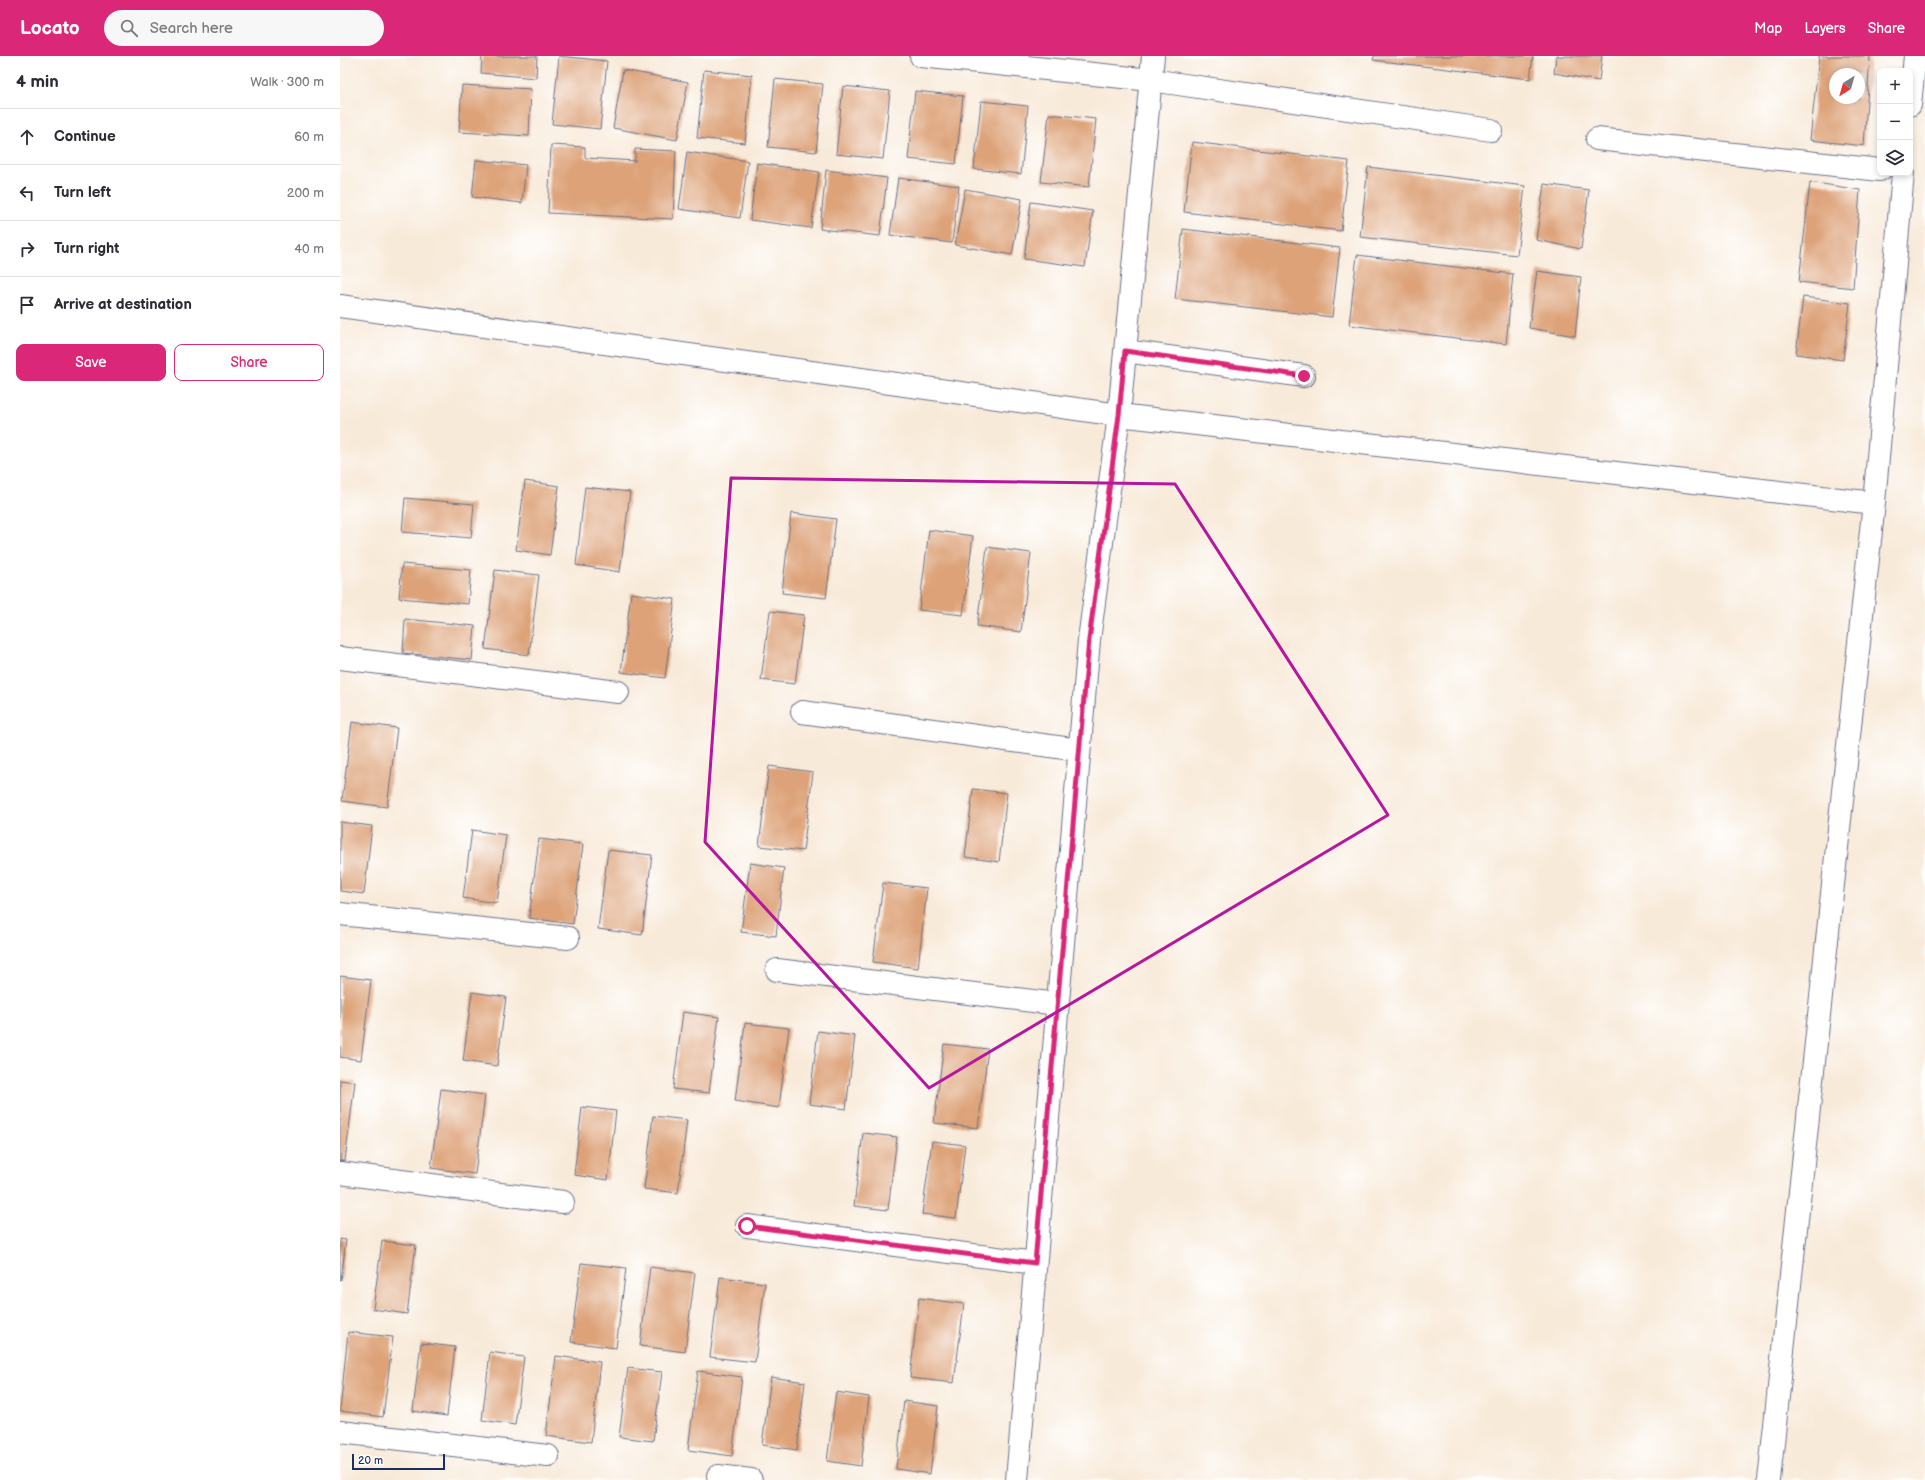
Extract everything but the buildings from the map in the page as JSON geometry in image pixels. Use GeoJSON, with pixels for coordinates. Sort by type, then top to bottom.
{"type":"FeatureCollection","features":[{"type":"Feature","properties":{"kind":"street"},"geometry":{"type":"LineString","coordinates":[[921,56],[1151,80],[1491,130]]}},
{"type":"Feature","properties":{"kind":"street"},"geometry":{"type":"LineString","coordinates":[[1017,1480],[1089,640],[1119,415],[1153,56]]}},
{"type":"Feature","properties":{"kind":"street"},"geometry":{"type":"LineString","coordinates":[[1910,104],[1915,56]]}},
{"type":"Feature","properties":{"kind":"street"},"geometry":{"type":"LineString","coordinates":[[1597,139],[1877,170]]}},
{"type":"Feature","properties":{"kind":"street"},"geometry":{"type":"LineString","coordinates":[[1769,1480],[1874,503],[1903,176]]}},
{"type":"Feature","properties":{"kind":"street"},"geometry":{"type":"LineString","coordinates":[[340,306],[1119,415],[1874,503]]}},
{"type":"Feature","properties":{"kind":"street"},"geometry":{"type":"LineString","coordinates":[[1125,351],[1304,376]]}},
{"type":"Feature","properties":{"kind":"street"},"geometry":{"type":"LineString","coordinates":[[340,658],[618,692]]}},
{"type":"Feature","properties":{"kind":"street"},"geometry":{"type":"LineString","coordinates":[[802,712],[1079,750]]}},
{"type":"Feature","properties":{"kind":"street"},"geometry":{"type":"LineString","coordinates":[[340,914],[568,938]]}},
{"type":"Feature","properties":{"kind":"street"},"geometry":{"type":"LineString","coordinates":[[777,970],[1058,1004]]}},
{"type":"Feature","properties":{"kind":"street"},"geometry":{"type":"LineString","coordinates":[[340,1173],[563,1202]]}},
{"type":"Feature","properties":{"kind":"street"},"geometry":{"type":"LineString","coordinates":[[747,1226],[1035,1263]]}},
{"type":"Feature","properties":{"kind":"street"},"geometry":{"type":"LineString","coordinates":[[340,1432],[548,1456]]}},
{"type":"Feature","properties":{"kind":"street"},"geometry":{"type":"LineString","coordinates":[[718,1476],[751,1480]]}},
{"type":"Feature","properties":{"kind":"highlighted area"},"geometry":{"type":"Polygon","coordinates":[[[731,478],[1175,484],[1388,815],[929,1088],[705,842],[731,478]]]}},
{"type":"Feature","properties":{"kind":"route"},"geometry":{"type":"LineString","coordinates":[[747,1226],[1035,1263],[1089,640],[1119,415],[1125,351],[1304,376]]}}]}
